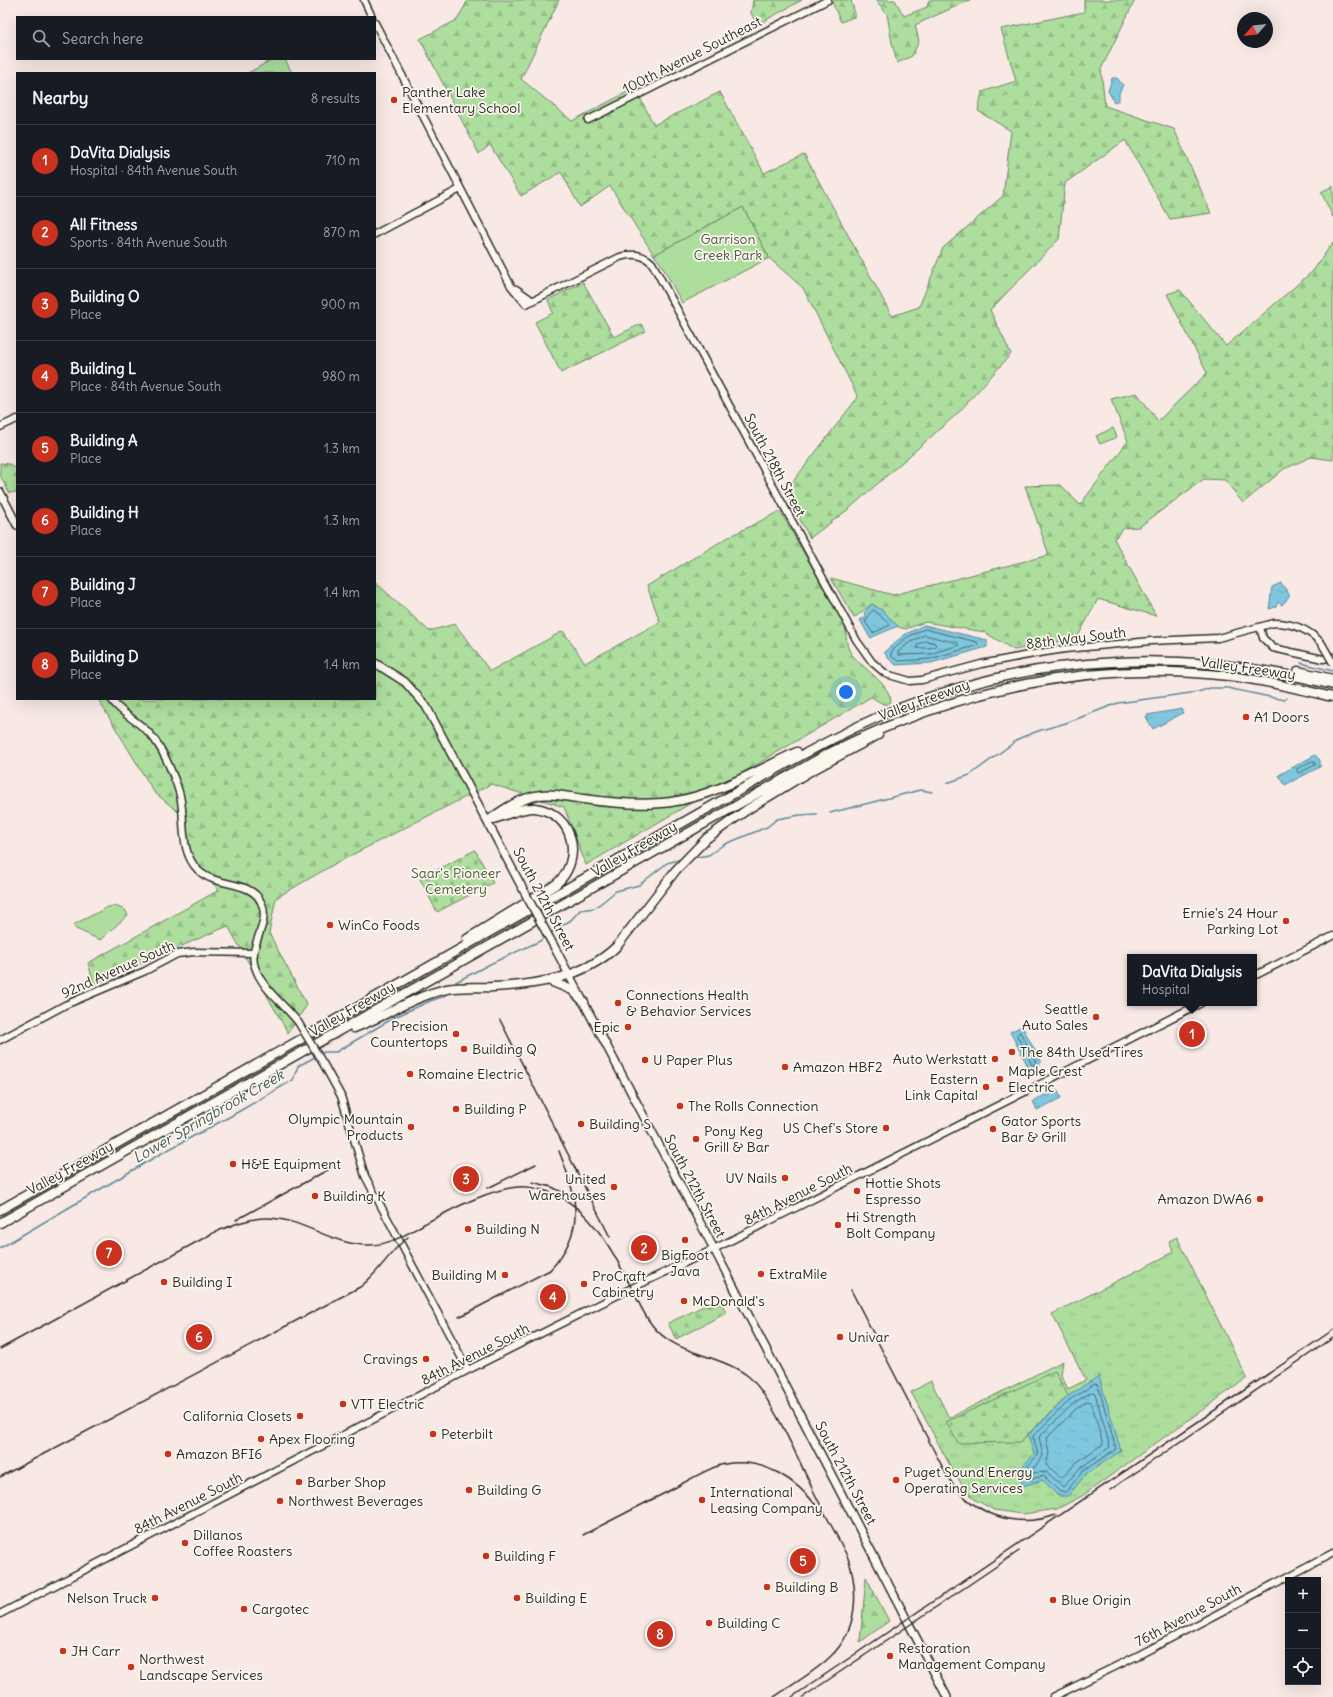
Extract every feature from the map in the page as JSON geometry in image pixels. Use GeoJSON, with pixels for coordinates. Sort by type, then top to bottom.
{"type":"FeatureCollection","features":[{"type":"Feature","properties":{"kind":"highway","name":"Valley Freeway"},"geometry":{"type":"LineString","coordinates":[[0,1210],[446,956],[832,739],[890,712],[929,697],[965,686],[1037,670],[1067,665],[1130,660],[1207,663],[1250,667],[1333,685]]}},
{"type":"Feature","properties":{"kind":"highway"},"geometry":{"type":"LineString","coordinates":[[1250,667],[1278,667],[1333,679]]}},
{"type":"Feature","properties":{"kind":"highway","name":"Valley Freeway"},"geometry":{"type":"LineString","coordinates":[[0,1223],[327,1039],[829,753],[861,737],[904,719],[932,708],[972,696],[1023,684],[1100,674],[1152,672],[1193,673],[1238,678],[1333,697]]}},
{"type":"Feature","properties":{"kind":"highway"},"geometry":{"type":"LineString","coordinates":[[1299,689],[1333,702]]}},
{"type":"Feature","properties":{"kind":"highway"},"geometry":{"type":"LineString","coordinates":[[327,1039],[424,996],[448,989],[518,986],[570,976],[606,956],[617,946],[676,870],[696,848],[716,831],[748,809],[904,719]]}},
{"type":"Feature","properties":{"kind":"highway"},"geometry":{"type":"LineString","coordinates":[[488,821],[505,808],[535,796],[554,795],[639,804],[688,799],[716,790],[801,750],[832,739]]}},
{"type":"Feature","properties":{"kind":"highway"},"geometry":{"type":"LineString","coordinates":[[446,956],[478,931],[555,885],[564,875],[571,861],[573,848],[569,833],[560,820],[549,812],[540,809],[528,808],[488,821]]}},
{"type":"Feature","properties":{"kind":"highway"},"geometry":{"type":"LineString","coordinates":[[548,980],[572,990],[584,1002]]}},
{"type":"Feature","properties":{"kind":"main road"},"geometry":{"type":"LineString","coordinates":[[0,492],[16,523]]}},
{"type":"Feature","properties":{"kind":"main road","name":"South 212th Street"},"geometry":{"type":"LineString","coordinates":[[376,664],[405,682],[421,699],[442,734],[714,1249],[947,1697]]}},
{"type":"Feature","properties":{"kind":"street"},"geometry":{"type":"LineString","coordinates":[[364,0],[372,16]]}},
{"type":"Feature","properties":{"kind":"street","name":"100th Avenue Southeast"},"geometry":{"type":"LineString","coordinates":[[588,120],[828,0]]}},
{"type":"Feature","properties":{"kind":"street"},"geometry":{"type":"LineString","coordinates":[[376,25],[460,189],[516,293],[526,304],[533,301]]}},
{"type":"Feature","properties":{"kind":"street"},"geometry":{"type":"LineString","coordinates":[[376,233],[460,189]]}},
{"type":"Feature","properties":{"kind":"street","name":"South 218th Street"},"geometry":{"type":"LineString","coordinates":[[533,301],[620,257],[634,254],[641,255],[652,263],[664,282],[857,641],[867,656],[879,669],[896,677]]}},
{"type":"Feature","properties":{"kind":"street"},"geometry":{"type":"LineString","coordinates":[[506,275],[517,290],[533,301]]}},
{"type":"Feature","properties":{"kind":"street"},"geometry":{"type":"LineString","coordinates":[[0,428],[16,420]]}},
{"type":"Feature","properties":{"kind":"street","name":"88th Way South"},"geometry":{"type":"LineString","coordinates":[[896,677],[910,681],[922,680],[981,664],[1045,652],[1151,641],[1218,638],[1244,633],[1260,626],[1279,623],[1293,626],[1312,634],[1322,644],[1333,663]]}},
{"type":"Feature","properties":{"kind":"street"},"geometry":{"type":"LineString","coordinates":[[1260,626],[1264,638],[1273,648],[1323,659],[1333,657]]}},
{"type":"Feature","properties":{"kind":"street"},"geometry":{"type":"LineString","coordinates":[[111,700],[122,712],[149,733],[166,759],[181,800],[186,849],[198,870],[215,881],[247,888],[258,897],[261,902],[264,914],[253,953],[254,967],[260,977],[298,1022],[341,1096],[365,1176],[468,1370]]}},
{"type":"Feature","properties":{"kind":"street"},"geometry":{"type":"LineString","coordinates":[[1257,974],[1333,936]]}},
{"type":"Feature","properties":{"kind":"street","name":"92nd Avenue South"},"geometry":{"type":"LineString","coordinates":[[0,1040],[65,1005],[145,971],[177,954],[194,952],[253,953]]}},
{"type":"Feature","properties":{"kind":"street","name":"84th Avenue South"},"geometry":{"type":"LineString","coordinates":[[0,1614],[468,1370],[714,1249],[1195,1006]]}},
{"type":"Feature","properties":{"kind":"street","name":"76th Avenue South"},"geometry":{"type":"LineString","coordinates":[[1053,1697],[1139,1655],[1333,1553]]}},
{"type":"Feature","properties":{"kind":"green space"},"geometry":{"type":"Polygon","coordinates":[[[468,0],[559,0],[521,79],[572,121],[635,88],[654,125],[720,92],[764,173],[804,154],[892,316],[919,307],[943,248],[1003,196],[1011,131],[978,111],[982,92],[1016,81],[1001,29],[1084,12],[1084,0],[1135,0],[1101,69],[1105,106],[1174,129],[1211,213],[1170,219],[1125,140],[1065,183],[1059,239],[990,310],[1011,354],[958,413],[850,508],[810,538],[785,492],[858,397],[803,288],[769,258],[743,207],[654,255],[610,186],[580,207],[561,172],[521,196],[490,145],[479,154],[420,39],[457,20],[468,0]]]}},
{"type":"Feature","properties":{"kind":"green space"},"geometry":{"type":"Polygon","coordinates":[[[753,0],[802,0],[757,25],[751,13],[753,0]]]}},
{"type":"Feature","properties":{"kind":"green space"},"geometry":{"type":"Polygon","coordinates":[[[835,0],[852,0],[851,1],[856,16],[841,22],[832,2],[835,0]]]}},
{"type":"Feature","properties":{"kind":"green space"},"geometry":{"type":"Polygon","coordinates":[[[876,0],[895,0],[904,16],[927,7],[929,0],[970,0],[915,25],[919,41],[912,56],[897,63],[887,14],[876,0]]]}},
{"type":"Feature","properties":{"kind":"green space"},"geometry":{"type":"Polygon","coordinates":[[[271,60],[286,60],[292,72],[250,72],[271,60]]]}},
{"type":"Feature","properties":{"kind":"green space"},"geometry":{"type":"Polygon","coordinates":[[[1333,186],[1333,217],[1321,192],[1333,186]]]}},
{"type":"Feature","properties":{"kind":"green space","name":"Garrison Creek Park"},"geometry":{"type":"Polygon","coordinates":[[[743,207],[769,258],[682,303],[661,264],[654,255],[743,207]]]}},
{"type":"Feature","properties":{"kind":"green space"},"geometry":{"type":"Polygon","coordinates":[[[1333,242],[1333,460],[1311,457],[1284,469],[1243,503],[1225,480],[1204,479],[1139,527],[1124,528],[1114,539],[1156,616],[1098,599],[1077,638],[1014,650],[984,632],[925,622],[906,629],[898,627],[883,611],[872,604],[854,618],[831,578],[893,595],[1049,555],[1025,486],[1061,485],[1080,505],[1128,441],[1111,399],[1137,393],[1158,421],[1207,373],[1167,294],[1180,290],[1226,346],[1313,271],[1333,242]]]}},
{"type":"Feature","properties":{"kind":"green space"},"geometry":{"type":"Polygon","coordinates":[[[583,282],[614,337],[641,324],[646,331],[561,373],[535,322],[553,313],[548,300],[583,282]]]}},
{"type":"Feature","properties":{"kind":"green space"},"geometry":{"type":"Polygon","coordinates":[[[1113,428],[1117,437],[1100,444],[1096,436],[1113,428]]]}},
{"type":"Feature","properties":{"kind":"green space"},"geometry":{"type":"Polygon","coordinates":[[[0,463],[9,464],[16,468],[16,492],[9,493],[0,475],[0,463]]]}},
{"type":"Feature","properties":{"kind":"green space"},"geometry":{"type":"Polygon","coordinates":[[[780,511],[846,627],[846,637],[850,652],[886,688],[891,702],[885,705],[871,697],[586,865],[564,807],[491,784],[338,862],[276,898],[269,933],[307,1005],[288,1033],[228,926],[94,984],[88,963],[219,890],[188,856],[183,816],[154,792],[99,700],[376,700],[376,583],[429,631],[455,624],[490,671],[563,631],[585,663],[660,622],[647,586],[725,539],[780,511]]]}},
{"type":"Feature","properties":{"kind":"green space","name":"Saar's Pioneer Cemetery"},"geometry":{"type":"Polygon","coordinates":[[[475,850],[493,883],[437,912],[420,879],[475,850]]]}},
{"type":"Feature","properties":{"kind":"green space"},"geometry":{"type":"Polygon","coordinates":[[[115,906],[125,910],[128,915],[100,940],[76,929],[73,925],[108,907],[115,906]]]}},
{"type":"Feature","properties":{"kind":"green space"},"geometry":{"type":"Polygon","coordinates":[[[1177,1237],[1247,1378],[1082,1496],[1057,1509],[1023,1514],[994,1510],[974,1499],[955,1475],[911,1392],[931,1381],[949,1418],[1063,1361],[1061,1375],[1068,1389],[1086,1380],[1052,1314],[1174,1252],[1169,1241],[1177,1237]]]}},
{"type":"Feature","properties":{"kind":"green space"},"geometry":{"type":"Polygon","coordinates":[[[722,1304],[726,1313],[676,1339],[668,1323],[704,1306],[722,1304]]]}},
{"type":"Feature","properties":{"kind":"green space"},"geometry":{"type":"Polygon","coordinates":[[[1055,1371],[1068,1396],[1020,1442],[958,1443],[946,1422],[1055,1371]]]}},
{"type":"Feature","properties":{"kind":"green space"},"geometry":{"type":"Polygon","coordinates":[[[866,1577],[889,1621],[860,1642],[866,1577]]]}},
{"type":"Feature","properties":{"kind":"water"},"geometry":{"type":"Polygon","coordinates":[[[1112,78],[1117,78],[1123,85],[1119,93],[1119,100],[1114,102],[1108,91],[1112,78]]]}},
{"type":"Feature","properties":{"kind":"water"},"geometry":{"type":"Polygon","coordinates":[[[1281,583],[1289,594],[1289,597],[1282,605],[1278,602],[1276,607],[1269,609],[1272,587],[1281,583]]]}},
{"type":"Feature","properties":{"kind":"water"},"geometry":{"type":"Polygon","coordinates":[[[872,604],[883,611],[898,626],[870,638],[860,620],[866,616],[864,613],[872,604]]]}},
{"type":"Feature","properties":{"kind":"water"},"geometry":{"type":"Polygon","coordinates":[[[924,625],[987,640],[987,647],[931,663],[896,665],[888,658],[884,652],[904,635],[924,625]]]}},
{"type":"Feature","properties":{"kind":"water"},"geometry":{"type":"Polygon","coordinates":[[[1182,709],[1183,713],[1153,729],[1146,717],[1147,715],[1182,709]]]}},
{"type":"Feature","properties":{"kind":"water"},"geometry":{"type":"Polygon","coordinates":[[[1315,755],[1320,760],[1320,767],[1285,785],[1279,775],[1315,755]]]}},
{"type":"Feature","properties":{"kind":"water"},"geometry":{"type":"Polygon","coordinates":[[[1022,1026],[1041,1062],[1038,1067],[1031,1072],[1010,1032],[1022,1026]]]}},
{"type":"Feature","properties":{"kind":"water"},"geometry":{"type":"Polygon","coordinates":[[[1057,1089],[1061,1098],[1037,1110],[1033,1101],[1057,1089]]]}},
{"type":"Feature","properties":{"kind":"water"},"geometry":{"type":"Polygon","coordinates":[[[1099,1376],[1121,1451],[1086,1474],[1068,1496],[1058,1496],[1043,1480],[1022,1486],[1021,1468],[1034,1454],[1028,1435],[1068,1396],[1099,1376]]]}},
{"type":"Feature","properties":{"kind":"waterway"},"geometry":{"type":"LineString","coordinates":[[1301,663],[1333,671]]}},
{"type":"Feature","properties":{"kind":"waterway","name":"Lower Springbrook Creek"},"geometry":{"type":"LineString","coordinates":[[947,783],[970,775],[1020,738],[1066,723],[1118,703],[1198,692],[1210,688],[1227,688],[1284,700],[1287,698]]}},
{"type":"Feature","properties":{"kind":"waterway","name":"Lower Springbrook Creek"},"geometry":{"type":"LineString","coordinates":[[830,813],[920,790],[932,792]]}},
{"type":"Feature","properties":{"kind":"waterway","name":"Lower Springbrook Creek"},"geometry":{"type":"LineString","coordinates":[[691,858],[709,855],[723,845],[767,827],[777,819],[817,814]]}},
{"type":"Feature","properties":{"kind":"waterway","name":"Lower Springbrook Creek"},"geometry":{"type":"LineString","coordinates":[[549,934],[571,920],[580,910],[595,908],[616,891],[639,885],[667,863],[682,859]]}},
{"type":"Feature","properties":{"kind":"waterway","name":"Lower Springbrook Creek"},"geometry":{"type":"LineString","coordinates":[[452,984],[490,964],[540,941],[546,936]]}},
{"type":"Feature","properties":{"kind":"waterway","name":"Lower Springbrook Creek"},"geometry":{"type":"LineString","coordinates":[[320,1054],[324,1052],[336,1052],[395,1017],[445,996]]}},
{"type":"Feature","properties":{"kind":"waterway","name":"Lower Springbrook Creek"},"geometry":{"type":"LineString","coordinates":[[0,1248],[162,1153],[231,1116],[293,1080],[298,1066],[317,1056]]}},
{"type":"Feature","properties":{"kind":"railway"},"geometry":{"type":"LineString","coordinates":[[500,1020],[610,1237]]}},
{"type":"Feature","properties":{"kind":"railway"},"geometry":{"type":"LineString","coordinates":[[459,1317],[550,1270],[562,1255],[570,1241],[574,1227],[575,1213],[574,1198],[559,1151]]}},
{"type":"Feature","properties":{"kind":"railway"},"geometry":{"type":"LineString","coordinates":[[488,1188],[536,1164]]}},
{"type":"Feature","properties":{"kind":"railway"},"geometry":{"type":"LineString","coordinates":[[236,1220],[333,1167]]}},
{"type":"Feature","properties":{"kind":"railway"},"geometry":{"type":"LineString","coordinates":[[532,1182],[552,1187],[573,1198]]}},
{"type":"Feature","properties":{"kind":"railway"},"geometry":{"type":"LineString","coordinates":[[0,1349],[215,1232],[244,1221],[263,1218],[277,1219],[303,1226],[342,1241],[355,1244],[377,1245],[405,1235],[447,1212],[474,1199],[489,1194],[515,1187],[527,1187],[548,1191],[581,1211],[594,1226],[616,1259],[647,1318],[662,1335],[685,1349],[736,1368],[748,1376],[757,1385],[784,1429],[817,1499],[848,1558],[852,1571],[855,1597],[854,1610],[847,1634],[840,1646],[825,1662],[774,1697]]}},
{"type":"Feature","properties":{"kind":"railway"},"geometry":{"type":"LineString","coordinates":[[0,1477],[360,1287],[408,1237]]}},
{"type":"Feature","properties":{"kind":"railway"},"geometry":{"type":"LineString","coordinates":[[851,1290],[946,1474],[956,1488],[967,1499],[980,1508],[994,1515],[1008,1519],[1040,1519],[1056,1515]]}},
{"type":"Feature","properties":{"kind":"railway"},"geometry":{"type":"LineString","coordinates":[[792,1697],[1333,1330]]}},
{"type":"Feature","properties":{"kind":"railway"},"geometry":{"type":"LineString","coordinates":[[1110,1490],[1333,1338]]}},
{"type":"Feature","properties":{"kind":"railway"},"geometry":{"type":"LineString","coordinates":[[583,1535],[703,1472],[725,1464],[753,1464],[778,1473],[801,1489],[819,1509]]}},
{"type":"Feature","properties":{"kind":"railway"},"geometry":{"type":"LineString","coordinates":[[803,1697],[1019,1551]]}},
{"type":"Feature","properties":{"kind":"place","name":"Panther Lake Elementary School"},"geometry":{"type":"Point","coordinates":[394,100]}},
{"type":"Feature","properties":{"kind":"place","name":"A1 Doors"},"geometry":{"type":"Point","coordinates":[1246,717]}},
{"type":"Feature","properties":{"kind":"place","name":"Ernie's 24 Hour Parking Lot"},"geometry":{"type":"Point","coordinates":[1286,921]}},
{"type":"Feature","properties":{"kind":"place","name":"WinCo Foods"},"geometry":{"type":"Point","coordinates":[330,925]}},
{"type":"Feature","properties":{"kind":"place","name":"Connections Health & Behavior Services"},"geometry":{"type":"Point","coordinates":[618,1003]}},
{"type":"Feature","properties":{"kind":"place","name":"Seattle Auto Sales"},"geometry":{"type":"Point","coordinates":[1096,1017]}},
{"type":"Feature","properties":{"kind":"place","name":"Epic"},"geometry":{"type":"Point","coordinates":[628,1027]}},
{"type":"Feature","properties":{"kind":"place","name":"Precision Countertops"},"geometry":{"type":"Point","coordinates":[456,1034]}},
{"type":"Feature","properties":{"kind":"place","name":"DaVita Dialysis"},"geometry":{"type":"Point","coordinates":[1192,1034]}},
{"type":"Feature","properties":{"kind":"place","name":"Building Q"},"geometry":{"type":"Point","coordinates":[464,1049]}},
{"type":"Feature","properties":{"kind":"place","name":"The 84th Used Tires"},"geometry":{"type":"Point","coordinates":[1012,1052]}},
{"type":"Feature","properties":{"kind":"place","name":"Auto Werkstatt"},"geometry":{"type":"Point","coordinates":[995,1059]}},
{"type":"Feature","properties":{"kind":"place","name":"U Paper Plus"},"geometry":{"type":"Point","coordinates":[645,1060]}},
{"type":"Feature","properties":{"kind":"place","name":"Amazon HBF2"},"geometry":{"type":"Point","coordinates":[785,1067]}},
{"type":"Feature","properties":{"kind":"place","name":"Romaine Electric"},"geometry":{"type":"Point","coordinates":[410,1074]}},
{"type":"Feature","properties":{"kind":"place","name":"Maple Crest Electric"},"geometry":{"type":"Point","coordinates":[1000,1079]}},
{"type":"Feature","properties":{"kind":"place","name":"Eastern Link Capital"},"geometry":{"type":"Point","coordinates":[986,1087]}},
{"type":"Feature","properties":{"kind":"place","name":"The Rolls Connection"},"geometry":{"type":"Point","coordinates":[680,1106]}},
{"type":"Feature","properties":{"kind":"place","name":"Building P"},"geometry":{"type":"Point","coordinates":[456,1109]}},
{"type":"Feature","properties":{"kind":"place","name":"Building S"},"geometry":{"type":"Point","coordinates":[581,1124]}},
{"type":"Feature","properties":{"kind":"place","name":"Olympic Mountain Products"},"geometry":{"type":"Point","coordinates":[411,1127]}},
{"type":"Feature","properties":{"kind":"place","name":"US Chef's Store"},"geometry":{"type":"Point","coordinates":[886,1128]}},
{"type":"Feature","properties":{"kind":"place","name":"Gator Sports Bar & Grill"},"geometry":{"type":"Point","coordinates":[993,1129]}},
{"type":"Feature","properties":{"kind":"place","name":"Pony Keg Grill & Bar"},"geometry":{"type":"Point","coordinates":[696,1139]}},
{"type":"Feature","properties":{"kind":"place","name":"H&E Equipment"},"geometry":{"type":"Point","coordinates":[233,1164]}},
{"type":"Feature","properties":{"kind":"place","name":"UV Nails"},"geometry":{"type":"Point","coordinates":[785,1178]}},
{"type":"Feature","properties":{"kind":"place","name":"Building O"},"geometry":{"type":"Point","coordinates":[466,1179]}},
{"type":"Feature","properties":{"kind":"place","name":"United Warehouses"},"geometry":{"type":"Point","coordinates":[614,1187]}},
{"type":"Feature","properties":{"kind":"place","name":"Hottie Shots Espresso"},"geometry":{"type":"Point","coordinates":[857,1191]}},
{"type":"Feature","properties":{"kind":"place","name":"Building K"},"geometry":{"type":"Point","coordinates":[315,1196]}},
{"type":"Feature","properties":{"kind":"place","name":"Amazon DWA6"},"geometry":{"type":"Point","coordinates":[1260,1199]}},
{"type":"Feature","properties":{"kind":"place","name":"Hi Strength Bolt Company"},"geometry":{"type":"Point","coordinates":[838,1225]}},
{"type":"Feature","properties":{"kind":"place","name":"Building N"},"geometry":{"type":"Point","coordinates":[468,1229]}},
{"type":"Feature","properties":{"kind":"place","name":"BigFoot Java"},"geometry":{"type":"Point","coordinates":[685,1240]}},
{"type":"Feature","properties":{"kind":"place","name":"All Fitness"},"geometry":{"type":"Point","coordinates":[644,1248]}},
{"type":"Feature","properties":{"kind":"place","name":"Building J"},"geometry":{"type":"Point","coordinates":[109,1253]}},
{"type":"Feature","properties":{"kind":"place","name":"ExtraMile"},"geometry":{"type":"Point","coordinates":[761,1274]}},
{"type":"Feature","properties":{"kind":"place","name":"Building M"},"geometry":{"type":"Point","coordinates":[505,1275]}},
{"type":"Feature","properties":{"kind":"place","name":"Building I"},"geometry":{"type":"Point","coordinates":[164,1282]}},
{"type":"Feature","properties":{"kind":"place","name":"ProCraft Cabinetry"},"geometry":{"type":"Point","coordinates":[584,1284]}},
{"type":"Feature","properties":{"kind":"place","name":"Building L"},"geometry":{"type":"Point","coordinates":[553,1297]}},
{"type":"Feature","properties":{"kind":"place","name":"McDonald's"},"geometry":{"type":"Point","coordinates":[684,1301]}},
{"type":"Feature","properties":{"kind":"place","name":"Building H"},"geometry":{"type":"Point","coordinates":[199,1337]}},
{"type":"Feature","properties":{"kind":"place","name":"Univar"},"geometry":{"type":"Point","coordinates":[840,1337]}},
{"type":"Feature","properties":{"kind":"place","name":"Cravings"},"geometry":{"type":"Point","coordinates":[426,1359]}},
{"type":"Feature","properties":{"kind":"place","name":"VTT Electric"},"geometry":{"type":"Point","coordinates":[343,1404]}},
{"type":"Feature","properties":{"kind":"place","name":"California Closets"},"geometry":{"type":"Point","coordinates":[300,1416]}},
{"type":"Feature","properties":{"kind":"place","name":"Peterbilt"},"geometry":{"type":"Point","coordinates":[433,1434]}},
{"type":"Feature","properties":{"kind":"place","name":"Apex Flooring"},"geometry":{"type":"Point","coordinates":[261,1439]}},
{"type":"Feature","properties":{"kind":"place","name":"Amazon BFI6"},"geometry":{"type":"Point","coordinates":[168,1454]}},
{"type":"Feature","properties":{"kind":"place","name":"Puget Sound Energy Operating Services"},"geometry":{"type":"Point","coordinates":[896,1480]}},
{"type":"Feature","properties":{"kind":"place","name":"Barber Shop"},"geometry":{"type":"Point","coordinates":[299,1482]}},
{"type":"Feature","properties":{"kind":"place","name":"Building G"},"geometry":{"type":"Point","coordinates":[469,1490]}},
{"type":"Feature","properties":{"kind":"place","name":"International Leasing Company"},"geometry":{"type":"Point","coordinates":[702,1500]}},
{"type":"Feature","properties":{"kind":"place","name":"Northwest Beverages"},"geometry":{"type":"Point","coordinates":[280,1501]}},
{"type":"Feature","properties":{"kind":"place","name":"Dillanos Coffee Roasters"},"geometry":{"type":"Point","coordinates":[185,1543]}},
{"type":"Feature","properties":{"kind":"place","name":"Building F"},"geometry":{"type":"Point","coordinates":[486,1556]}},
{"type":"Feature","properties":{"kind":"place","name":"Building A"},"geometry":{"type":"Point","coordinates":[803,1561]}},
{"type":"Feature","properties":{"kind":"place","name":"Building B"},"geometry":{"type":"Point","coordinates":[767,1587]}},
{"type":"Feature","properties":{"kind":"place","name":"Nelson Truck"},"geometry":{"type":"Point","coordinates":[155,1598]}},
{"type":"Feature","properties":{"kind":"place","name":"Building E"},"geometry":{"type":"Point","coordinates":[517,1598]}},
{"type":"Feature","properties":{"kind":"place","name":"Blue Origin"},"geometry":{"type":"Point","coordinates":[1053,1600]}},
{"type":"Feature","properties":{"kind":"place","name":"Cargotec"},"geometry":{"type":"Point","coordinates":[244,1609]}},
{"type":"Feature","properties":{"kind":"place","name":"Building C"},"geometry":{"type":"Point","coordinates":[709,1623]}},
{"type":"Feature","properties":{"kind":"place","name":"Building D"},"geometry":{"type":"Point","coordinates":[660,1634]}},
{"type":"Feature","properties":{"kind":"place","name":"JH Carr"},"geometry":{"type":"Point","coordinates":[63,1651]}},
{"type":"Feature","properties":{"kind":"place","name":"Restoration Management Company"},"geometry":{"type":"Point","coordinates":[890,1656]}},
{"type":"Feature","properties":{"kind":"place","name":"Northwest Landscape Services"},"geometry":{"type":"Point","coordinates":[131,1667]}}]}
